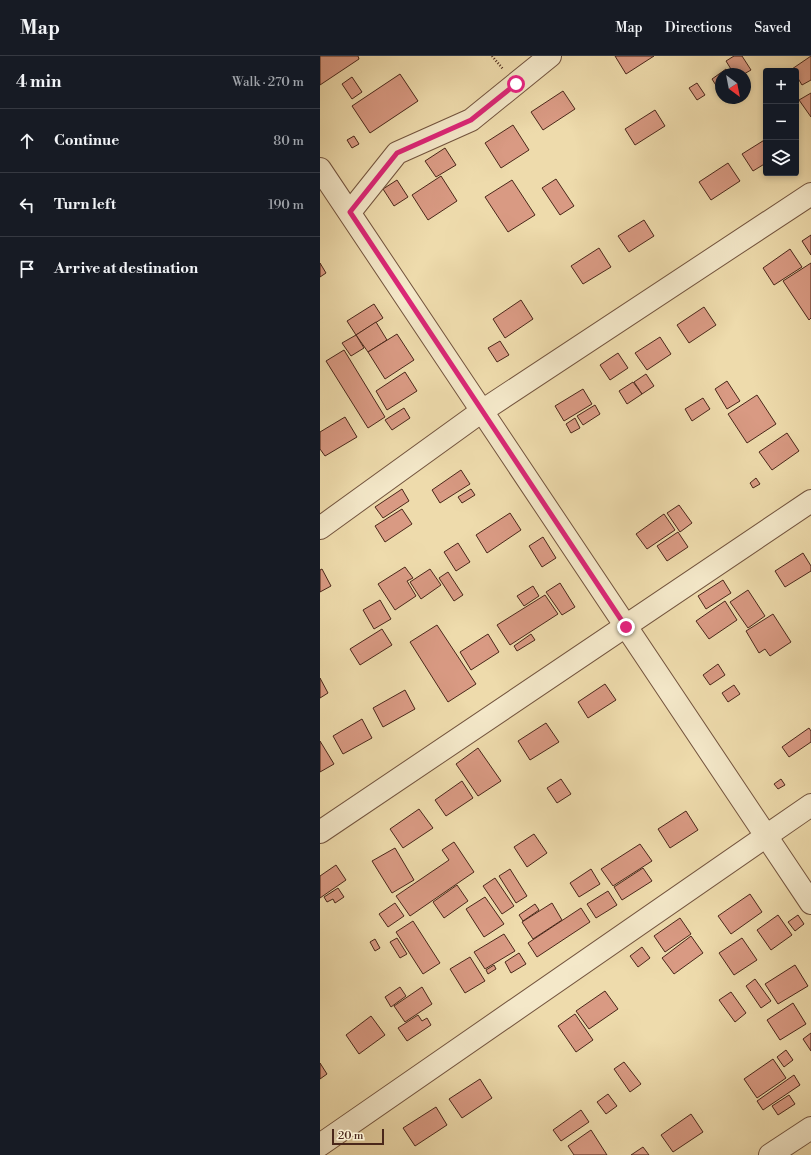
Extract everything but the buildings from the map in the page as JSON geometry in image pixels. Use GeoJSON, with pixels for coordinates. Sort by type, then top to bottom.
{"type":"FeatureCollection","features":[{"type":"Feature","properties":{"kind":"street"},"geometry":{"type":"LineString","coordinates":[[350,212],[397,153],[471,120],[550,56]]}},
{"type":"Feature","properties":{"kind":"street"},"geometry":{"type":"LineString","coordinates":[[324,183],[350,212],[811,903]]}},
{"type":"Feature","properties":{"kind":"street"},"geometry":{"type":"LineString","coordinates":[[320,528],[482,411],[811,194]]}},
{"type":"Feature","properties":{"kind":"street"},"geometry":{"type":"LineString","coordinates":[[320,832],[811,501]]}},
{"type":"Feature","properties":{"kind":"street"},"geometry":{"type":"LineString","coordinates":[[320,1144],[811,805]]}},
{"type":"Feature","properties":{"kind":"street"},"geometry":{"type":"LineString","coordinates":[[770,1155],[811,1128]]}},
{"type":"Feature","properties":{"kind":"route"},"geometry":{"type":"LineString","coordinates":[[516,84],[471,120],[397,153],[350,212],[626,627]]}}]}
